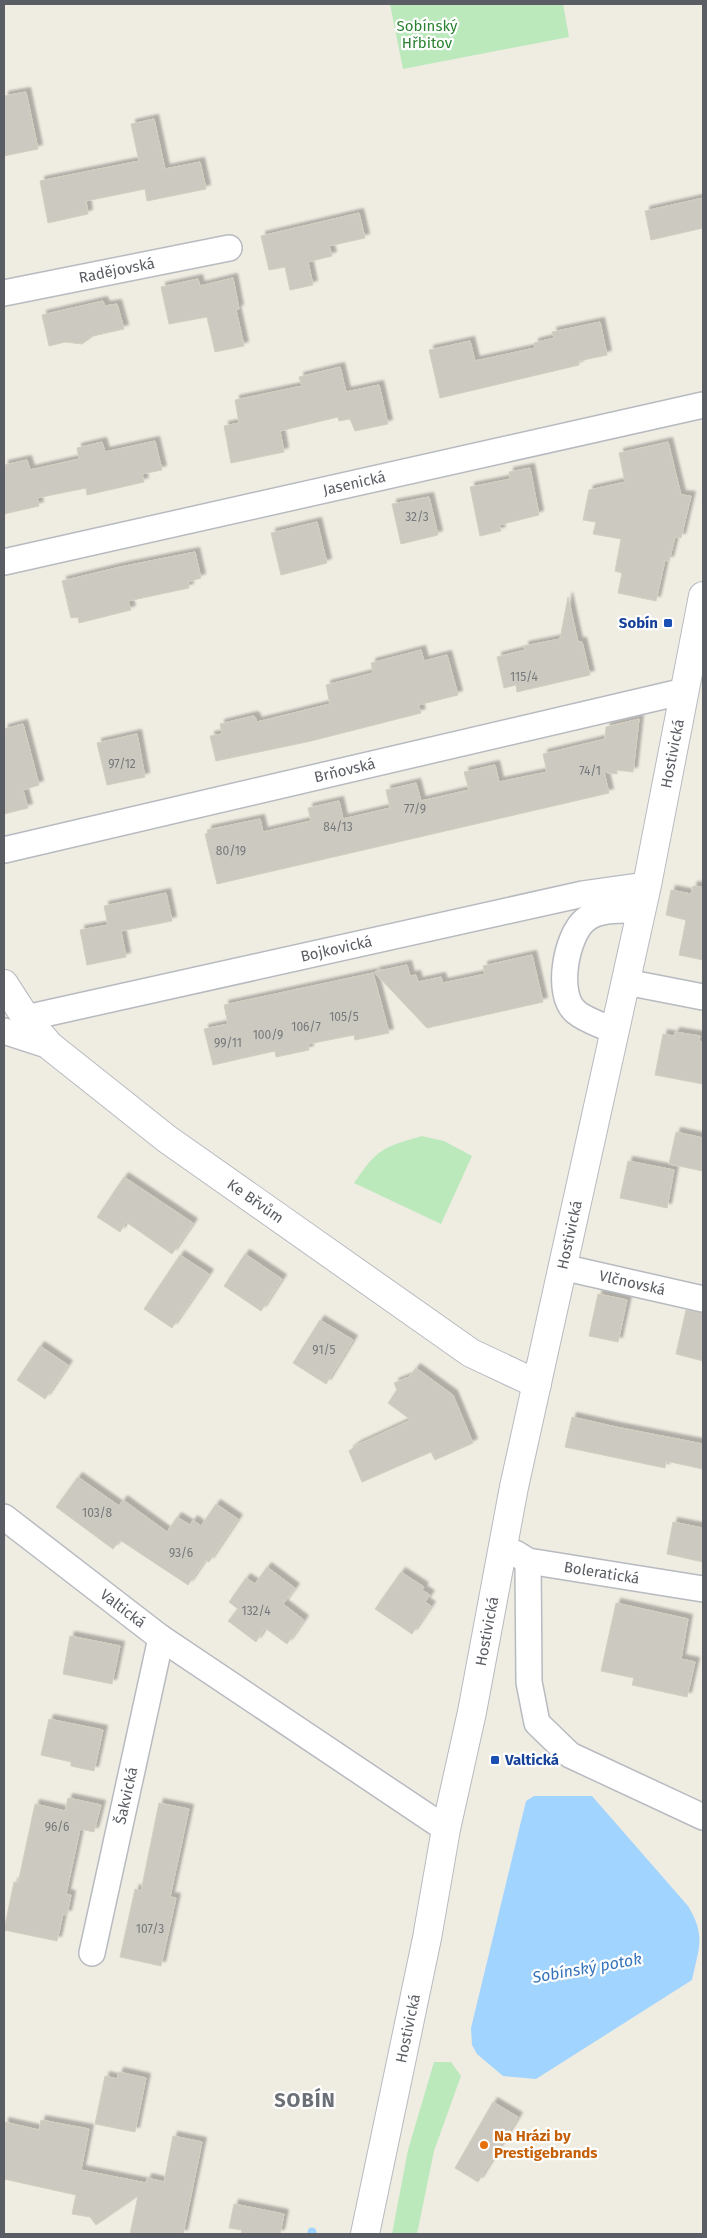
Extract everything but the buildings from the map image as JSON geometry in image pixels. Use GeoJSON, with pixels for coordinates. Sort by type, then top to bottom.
{"type":"FeatureCollection","features":[{"type":"Feature","properties":{"kind":"street","name":"Radějovská"},"geometry":{"type":"LineString","coordinates":[[4,293],[229,248]]}},
{"type":"Feature","properties":{"kind":"street","name":"Jasenická"},"geometry":{"type":"LineString","coordinates":[[4,562],[703,405]]}},
{"type":"Feature","properties":{"kind":"street","name":"Hostivická"},"geometry":{"type":"LineString","coordinates":[[365,2234],[428,1931],[446,1829],[472,1712],[537,1384],[644,898],[703,596]]}},
{"type":"Feature","properties":{"kind":"street","name":"Brňovská"},"geometry":{"type":"LineString","coordinates":[[4,850],[685,691]]}},
{"type":"Feature","properties":{"kind":"street","name":"Bojkovická"},"geometry":{"type":"LineString","coordinates":[[15,1025],[584,894],[644,898]]}},
{"type":"Feature","properties":{"kind":"street"},"geometry":{"type":"LineString","coordinates":[[614,1031],[575,1012],[566,996],[564,979],[572,936],[586,919],[644,898]]}},
{"type":"Feature","properties":{"kind":"street"},"geometry":{"type":"LineString","coordinates":[[626,982],[703,998]]}},
{"type":"Feature","properties":{"kind":"street","name":"Ke Břvům"},"geometry":{"type":"LineString","coordinates":[[4,984],[15,1025],[50,1046],[167,1139],[463,1347],[537,1384]]}},
{"type":"Feature","properties":{"kind":"street","name":"Vlčnovská"},"geometry":{"type":"LineString","coordinates":[[562,1267],[703,1299]]}},
{"type":"Feature","properties":{"kind":"street","name":"Valtická"},"geometry":{"type":"LineString","coordinates":[[4,1517],[161,1638],[446,1829]]}},
{"type":"Feature","properties":{"kind":"street","name":"Boleratická"},"geometry":{"type":"LineString","coordinates":[[504,1547],[528,1560],[703,1589]]}},
{"type":"Feature","properties":{"kind":"street"},"geometry":{"type":"LineString","coordinates":[[528,1560],[529,1682],[537,1722],[570,1755],[703,1817]]}},
{"type":"Feature","properties":{"kind":"street","name":"Šakvická"},"geometry":{"type":"LineString","coordinates":[[92,1953],[161,1638]]}},
{"type":"Feature","properties":{"kind":"green space","name":"Sobínský Hřbitov"},"geometry":{"type":"Polygon","coordinates":[[[390,4],[563,4],[569,37],[403,69],[390,4]]]}},
{"type":"Feature","properties":{"kind":"green space"},"geometry":{"type":"Polygon","coordinates":[[[422,1136],[444,1141],[472,1156],[441,1224],[354,1183],[375,1156],[382,1151],[398,1143],[422,1136]]]}},
{"type":"Feature","properties":{"kind":"green space"},"geometry":{"type":"Polygon","coordinates":[[[434,2062],[451,2062],[461,2076],[434,2151],[417,2234],[392,2234],[408,2150],[434,2062]]]}},
{"type":"Feature","properties":{"kind":"water","name":"Sobínský potok"},"geometry":{"type":"Polygon","coordinates":[[[534,1796],[592,1796],[688,1906],[694,1916],[699,1934],[699,1950],[692,1980],[536,2079],[503,2076],[477,2054],[472,2045],[471,2028],[526,1801],[534,1796]]]}},
{"type":"Feature","properties":{"kind":"place","name":"Sobín"},"geometry":{"type":"Point","coordinates":[668,623]}},
{"type":"Feature","properties":{"kind":"place","name":"Valtická"},"geometry":{"type":"Point","coordinates":[495,1760]}},
{"type":"Feature","properties":{"kind":"place","name":"Na Hrázi by Prestigebrands"},"geometry":{"type":"Point","coordinates":[484,2145]}},
{"type":"Feature","properties":{"kind":"district","name":"SOBÍN"},"geometry":{"type":"Point","coordinates":[305,2100]}}]}
